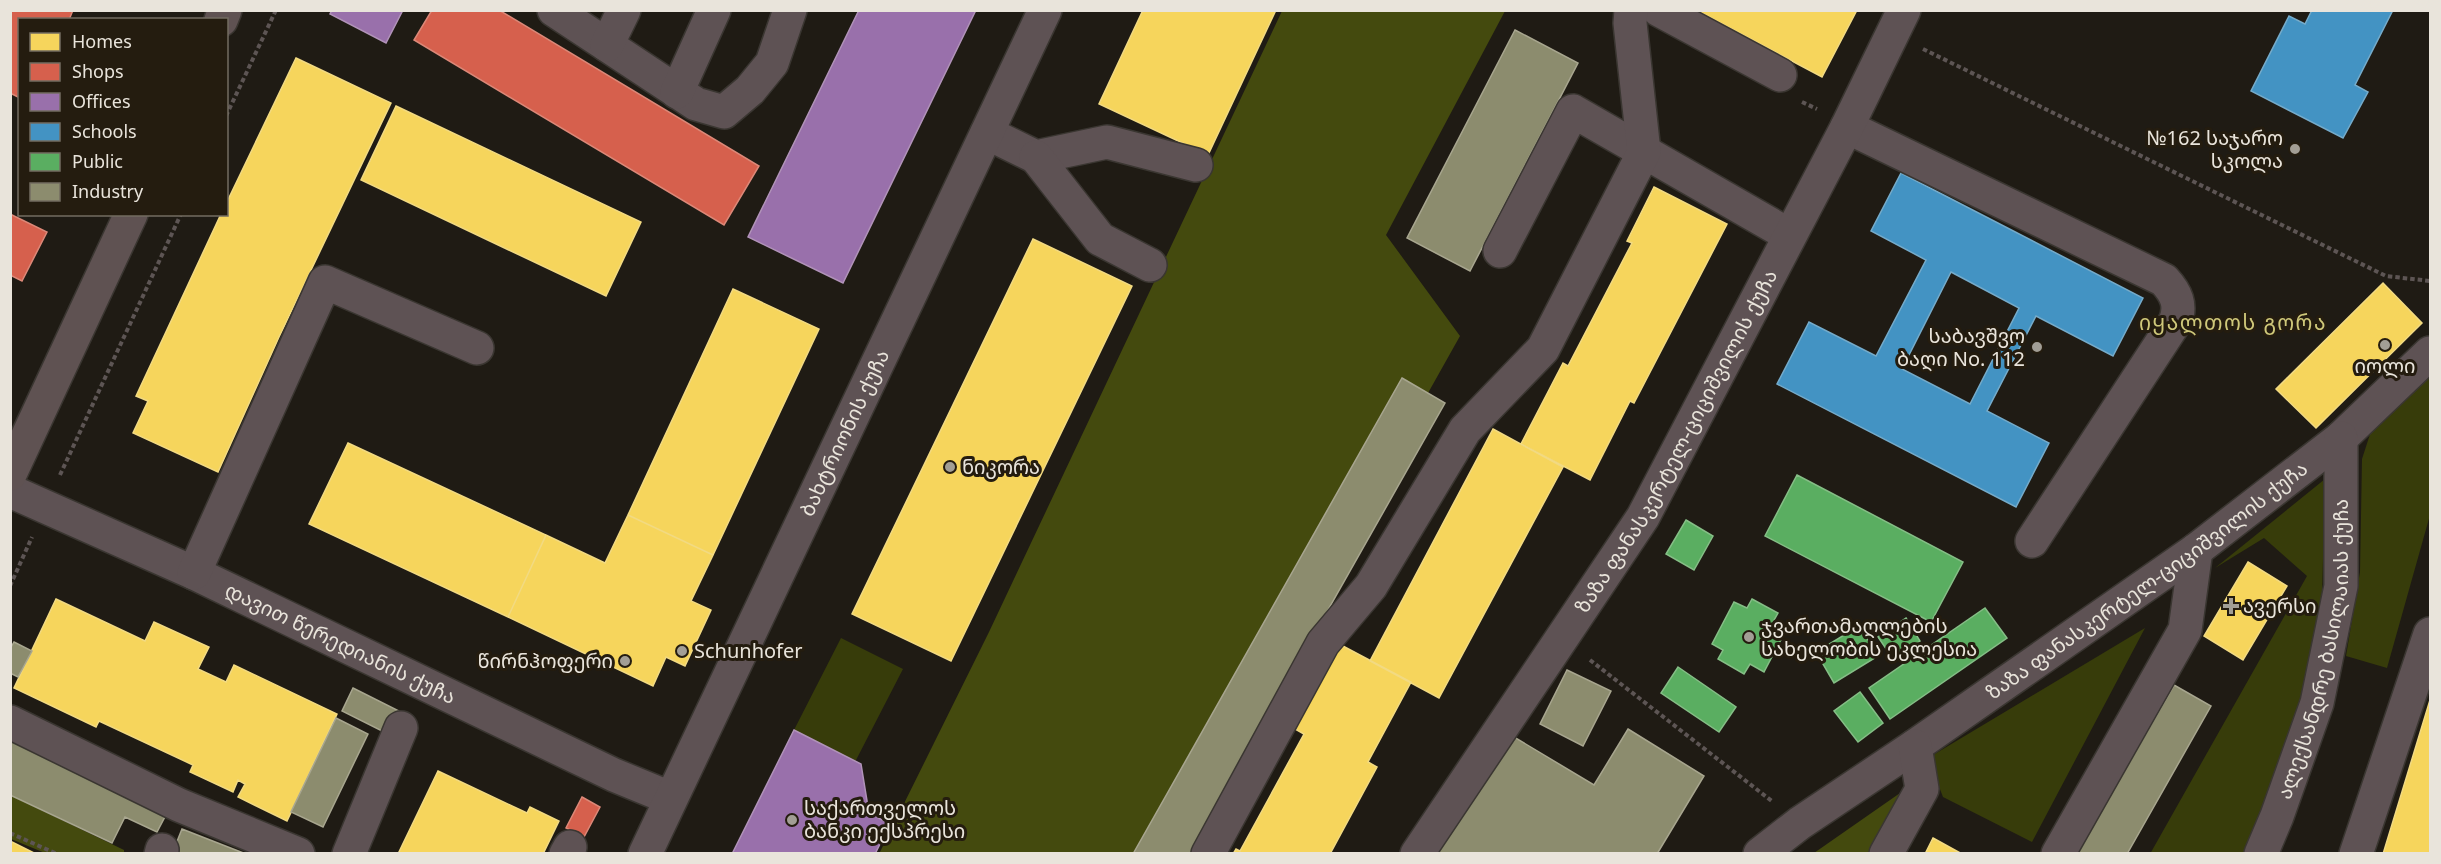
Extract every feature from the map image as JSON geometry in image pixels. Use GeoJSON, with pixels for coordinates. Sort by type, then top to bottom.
{"type":"FeatureCollection","features":[{"type":"Feature","properties":{"kind":"main road"},"geometry":{"type":"LineString","coordinates":[[10,474],[130,216]]}},
{"type":"Feature","properties":{"kind":"street"},"geometry":{"type":"LineString","coordinates":[[554,10],[696,104],[724,112],[750,90],[772,63],[790,10]]}},
{"type":"Feature","properties":{"kind":"street"},"geometry":{"type":"LineString","coordinates":[[607,45],[624,10]]}},
{"type":"Feature","properties":{"kind":"street"},"geometry":{"type":"LineString","coordinates":[[677,92],[714,10]]}},
{"type":"Feature","properties":{"kind":"street","name":"ბახტრიონის ქუჩა"},"geometry":{"type":"LineString","coordinates":[[645,854],[1045,10]]}},
{"type":"Feature","properties":{"kind":"street"},"geometry":{"type":"LineString","coordinates":[[1208,854],[1323,643],[1371,586],[1465,430],[1543,349],[1644,152],[1630,22],[1631,10]]}},
{"type":"Feature","properties":{"kind":"street"},"geometry":{"type":"LineString","coordinates":[[1659,10],[1787,86]]}},
{"type":"Feature","properties":{"kind":"street","name":"ზაზა ფანასკერტელ-ციციშვილის ქუჩა"},"geometry":{"type":"LineString","coordinates":[[1417,854],[1643,517],[1789,235],[1836,120],[1898,22]]}},
{"type":"Feature","properties":{"kind":"street"},"geometry":{"type":"LineString","coordinates":[[1500,251],[1573,111],[1789,235]]}},
{"type":"Feature","properties":{"kind":"street"},"geometry":{"type":"LineString","coordinates":[[1836,120],[2164,280],[2172,288],[2180,310],[2175,321],[2032,541]]}},
{"type":"Feature","properties":{"kind":"street"},"geometry":{"type":"LineString","coordinates":[[987,133],[1036,157],[1100,239],[1150,265]]}},
{"type":"Feature","properties":{"kind":"street"},"geometry":{"type":"LineString","coordinates":[[1036,157],[1107,142],[1196,165]]}},
{"type":"Feature","properties":{"kind":"street"},"geometry":{"type":"LineString","coordinates":[[194,573],[325,282],[477,348]]}},
{"type":"Feature","properties":{"kind":"street","name":"ზაზა ფანასკერტელ-ციციშვილის ქუჩა"},"geometry":{"type":"LineString","coordinates":[[1760,854],[1800,823],[1915,746],[2196,550],[2341,438],[2430,353]]}},
{"type":"Feature","properties":{"kind":"street","name":"ალექსანდრე ბასილაიას ქუჩა"},"geometry":{"type":"LineString","coordinates":[[2261,854],[2317,703],[2341,586],[2341,438]]}},
{"type":"Feature","properties":{"kind":"street","name":"დავით წერედიანის ქუჩა"},"geometry":{"type":"LineString","coordinates":[[10,491],[194,573],[614,775],[670,798]]}},
{"type":"Feature","properties":{"kind":"street"},"geometry":{"type":"LineString","coordinates":[[2058,854],[2185,630],[2196,550]]}},
{"type":"Feature","properties":{"kind":"street"},"geometry":{"type":"LineString","coordinates":[[2356,854],[2430,634]]}},
{"type":"Feature","properties":{"kind":"street"},"geometry":{"type":"LineString","coordinates":[[10,722],[179,805],[298,854]]}},
{"type":"Feature","properties":{"kind":"street"},"geometry":{"type":"LineString","coordinates":[[349,854],[401,729]]}},
{"type":"Feature","properties":{"kind":"street"},"geometry":{"type":"LineString","coordinates":[[1886,854],[1922,789],[1915,746]]}},
{"type":"Feature","properties":{"kind":"path"},"geometry":{"type":"LineString","coordinates":[[228,112],[276,10]]}},
{"type":"Feature","properties":{"kind":"path"},"geometry":{"type":"LineString","coordinates":[[1898,22],[2386,276],[2430,281]]}},
{"type":"Feature","properties":{"kind":"path"},"geometry":{"type":"LineString","coordinates":[[1787,86],[1836,120]]}},
{"type":"Feature","properties":{"kind":"path"},"geometry":{"type":"LineString","coordinates":[[59,477],[180,216]]}},
{"type":"Feature","properties":{"kind":"path"},"geometry":{"type":"LineString","coordinates":[[10,586],[33,536]]}},
{"type":"Feature","properties":{"kind":"path"},"geometry":{"type":"LineString","coordinates":[[1562,638],[1800,823]]}},
{"type":"Feature","properties":{"kind":"path"},"geometry":{"type":"LineString","coordinates":[[10,833],[57,854]]}},
{"type":"Feature","properties":{"kind":"green space"},"geometry":{"type":"Polygon","coordinates":[[[1282,11],[1505,11],[1386,235],[1460,336],[1170,853],[879,854],[989,632],[1282,11]]]}},
{"type":"Feature","properties":{"kind":"green space"},"geometry":{"type":"Polygon","coordinates":[[[2430,373],[2430,515],[2387,668],[2346,656],[2360,572],[2362,459],[2372,428],[2430,373]]]}},
{"type":"Feature","properties":{"kind":"green space"},"geometry":{"type":"Polygon","coordinates":[[[2325,479],[2322,599],[2306,699],[2251,854],[2150,854],[2307,576],[2264,538],[2215,568],[2325,479]]]}},
{"type":"Feature","properties":{"kind":"green space"},"geometry":{"type":"Polygon","coordinates":[[[2145,628],[2032,842],[1943,797],[1928,758],[2145,628]]]}},
{"type":"Feature","properties":{"kind":"green space"},"geometry":{"type":"Polygon","coordinates":[[[841,638],[903,669],[855,762],[794,730],[841,638]]]}},
{"type":"Feature","properties":{"kind":"green space"},"geometry":{"type":"Polygon","coordinates":[[[1913,784],[1879,853],[1814,853],[1913,784]]]}},
{"type":"Feature","properties":{"kind":"green space"},"geometry":{"type":"Polygon","coordinates":[[[10,795],[124,850],[124,853],[45,853],[11,839],[10,795]]]}},
{"type":"Feature","properties":{"kind":"building: Homes"},"geometry":{"type":"Polygon","coordinates":[[[1143,10],[1276,10],[1208,155],[1099,104],[1143,10]]]}},
{"type":"Feature","properties":{"kind":"building: Homes"},"geometry":{"type":"Polygon","coordinates":[[[1696,10],[1857,10],[1822,77],[1696,10]]]}},
{"type":"Feature","properties":{"kind":"building: Homes"},"geometry":{"type":"Polygon","coordinates":[[[296,58],[391,103],[279,337],[218,472],[133,433],[148,401],[136,396],[220,216],[228,216],[228,200],[296,58]]]}},
{"type":"Feature","properties":{"kind":"building: Homes"},"geometry":{"type":"Polygon","coordinates":[[[396,106],[641,222],[606,296],[361,180],[396,106]]]}},
{"type":"Feature","properties":{"kind":"building: Homes"},"geometry":{"type":"Polygon","coordinates":[[[1654,187],[1727,224],[1634,403],[1630,401],[1590,480],[1521,444],[1563,363],[1568,366],[1632,243],[1627,241],[1654,187]]]}},
{"type":"Feature","properties":{"kind":"building: Homes"},"geometry":{"type":"Polygon","coordinates":[[[1033,239],[1132,286],[951,661],[852,614],[1033,239]]]}},
{"type":"Feature","properties":{"kind":"building: Homes"},"geometry":{"type":"Polygon","coordinates":[[[2383,283],[2422,323],[2316,428],[2276,389],[2383,283]]]}},
{"type":"Feature","properties":{"kind":"building: Homes"},"geometry":{"type":"Polygon","coordinates":[[[733,289],[819,329],[713,555],[628,515],[733,289]]]}},
{"type":"Feature","properties":{"kind":"building: Homes"},"geometry":{"type":"Polygon","coordinates":[[[1493,429],[1563,467],[1439,698],[1370,661],[1493,429]]]}},
{"type":"Feature","properties":{"kind":"building: Homes"},"geometry":{"type":"Polygon","coordinates":[[[348,443],[546,535],[508,617],[309,524],[348,443]]]}},
{"type":"Feature","properties":{"kind":"building: Homes"},"geometry":{"type":"Polygon","coordinates":[[[628,515],[713,555],[691,601],[711,610],[685,666],[666,657],[653,686],[508,617],[546,535],[605,563],[628,515]]]}},
{"type":"Feature","properties":{"kind":"building: Homes"},"geometry":{"type":"Polygon","coordinates":[[[2248,562],[2287,586],[2243,660],[2204,636],[2248,562]]]}},
{"type":"Feature","properties":{"kind":"building: Homes"},"geometry":{"type":"Polygon","coordinates":[[[56,599],[145,641],[154,622],[209,647],[198,669],[226,682],[234,665],[337,714],[287,821],[238,797],[245,784],[238,780],[233,792],[190,772],[193,765],[99,721],[96,727],[14,688],[56,599]]]}},
{"type":"Feature","properties":{"kind":"building: Homes"},"geometry":{"type":"Polygon","coordinates":[[[1341,645],[1411,682],[1368,762],[1377,767],[1330,854],[1233,854],[1236,849],[1240,851],[1304,734],[1295,729],[1341,645]]]}},
{"type":"Feature","properties":{"kind":"building: Homes"},"geometry":{"type":"Polygon","coordinates":[[[2430,700],[2430,854],[2383,854],[2430,700]]]}},
{"type":"Feature","properties":{"kind":"building: Homes"},"geometry":{"type":"Polygon","coordinates":[[[438,771],[527,813],[530,807],[559,821],[543,854],[398,854],[438,771]]]}},
{"type":"Feature","properties":{"kind":"building: Homes"},"geometry":{"type":"Polygon","coordinates":[[[1933,838],[1962,854],[1925,854],[1933,838]]]}},
{"type":"Feature","properties":{"kind":"building: Homes"},"geometry":{"type":"Polygon","coordinates":[[[10,841],[36,854],[10,854],[10,841]]]}},
{"type":"Feature","properties":{"kind":"building: Shops"},"geometry":{"type":"Polygon","coordinates":[[[10,10],[73,10],[70,18],[18,18],[18,97],[10,93],[10,10]]]}},
{"type":"Feature","properties":{"kind":"building: Shops"},"geometry":{"type":"Polygon","coordinates":[[[432,10],[499,10],[759,166],[724,225],[414,40],[432,10]]]}},
{"type":"Feature","properties":{"kind":"building: Shops"},"geometry":{"type":"Polygon","coordinates":[[[10,214],[47,232],[22,281],[10,275],[10,214]]]}},
{"type":"Feature","properties":{"kind":"building: Shops"},"geometry":{"type":"Polygon","coordinates":[[[582,797],[600,807],[584,837],[566,828],[582,797]]]}},
{"type":"Feature","properties":{"kind":"building: Offices"},"geometry":{"type":"Polygon","coordinates":[[[332,10],[403,10],[386,43],[330,14],[332,10]]]}},
{"type":"Feature","properties":{"kind":"building: Offices"},"geometry":{"type":"Polygon","coordinates":[[[859,10],[976,10],[843,283],[748,237],[859,10]]]}},
{"type":"Feature","properties":{"kind":"building: Offices"},"geometry":{"type":"Polygon","coordinates":[[[794,730],[861,764],[869,813],[890,824],[875,854],[732,854],[794,730]]]}},
{"type":"Feature","properties":{"kind":"building: Schools"},"geometry":{"type":"Polygon","coordinates":[[[2312,10],[2393,10],[2355,85],[2368,92],[2343,138],[2251,91],[2289,16],[2305,24],[2312,10]]]}},
{"type":"Feature","properties":{"kind":"building: Schools"},"geometry":{"type":"Polygon","coordinates":[[[1901,173],[2143,298],[2113,356],[2036,316],[1987,411],[2049,443],[2016,507],[1777,384],[1809,322],[1876,356],[1926,260],[1871,231],[1901,173]],[[1951,272],[1902,369],[1970,404],[2019,308],[1951,272]]]}},
{"type":"Feature","properties":{"kind":"building: Public"},"geometry":{"type":"Polygon","coordinates":[[[1797,475],[1963,562],[1931,622],[1765,536],[1797,475]]]}},
{"type":"Feature","properties":{"kind":"building: Public"},"geometry":{"type":"Polygon","coordinates":[[[1686,520],[1713,536],[1694,570],[1666,554],[1686,520]]]}},
{"type":"Feature","properties":{"kind":"building: Public","name":"ჯვართამაღლების სახელობის ეკლესია"},"geometry":{"type":"Polygon","coordinates":[[[1752,599],[1778,613],[1773,622],[1786,630],[1764,672],[1750,664],[1744,674],[1718,659],[1723,650],[1712,644],[1734,602],[1747,608],[1752,599]]]}},
{"type":"Feature","properties":{"kind":"building: Public"},"geometry":{"type":"Polygon","coordinates":[[[1985,608],[2007,638],[1890,719],[1869,688],[1985,608]]]}},
{"type":"Feature","properties":{"kind":"building: Public"},"geometry":{"type":"Polygon","coordinates":[[[1906,618],[1920,641],[1893,659],[1878,637],[1906,618]]]}},
{"type":"Feature","properties":{"kind":"building: Public"},"geometry":{"type":"Polygon","coordinates":[[[1859,626],[1878,656],[1834,683],[1816,652],[1859,626]]]}},
{"type":"Feature","properties":{"kind":"building: Public"},"geometry":{"type":"Polygon","coordinates":[[[1678,667],[1736,707],[1719,732],[1661,693],[1678,667]]]}},
{"type":"Feature","properties":{"kind":"building: Public"},"geometry":{"type":"Polygon","coordinates":[[[1860,692],[1883,723],[1858,742],[1834,711],[1860,692]]]}},
{"type":"Feature","properties":{"kind":"building: Industry"},"geometry":{"type":"Polygon","coordinates":[[[1515,30],[1578,63],[1470,271],[1407,238],[1515,30]]]}},
{"type":"Feature","properties":{"kind":"building: Industry"},"geometry":{"type":"Polygon","coordinates":[[[1402,378],[1445,403],[1190,854],[1133,854],[1402,378]]]}},
{"type":"Feature","properties":{"kind":"building: Industry"},"geometry":{"type":"Polygon","coordinates":[[[14,642],[32,651],[18,677],[10,673],[10,649],[14,642]]]}},
{"type":"Feature","properties":{"kind":"building: Industry"},"geometry":{"type":"Polygon","coordinates":[[[1567,670],[1611,691],[1583,746],[1540,724],[1567,670]]]}},
{"type":"Feature","properties":{"kind":"building: Industry"},"geometry":{"type":"Polygon","coordinates":[[[2174,685],[2211,706],[2127,854],[2076,854],[2174,685]]]}},
{"type":"Feature","properties":{"kind":"building: Industry"},"geometry":{"type":"Polygon","coordinates":[[[353,688],[405,714],[394,737],[342,711],[353,688]]]}},
{"type":"Feature","properties":{"kind":"building: Industry"},"geometry":{"type":"Polygon","coordinates":[[[336,718],[368,734],[323,827],[291,812],[336,718]]]}},
{"type":"Feature","properties":{"kind":"building: Industry"},"geometry":{"type":"Polygon","coordinates":[[[1628,729],[1704,776],[1657,854],[1430,854],[1504,731],[1594,785],[1628,729]]]}},
{"type":"Feature","properties":{"kind":"building: Industry"},"geometry":{"type":"Polygon","coordinates":[[[10,735],[169,809],[157,832],[125,817],[112,843],[10,795],[10,735]]]}},
{"type":"Feature","properties":{"kind":"building: Industry"},"geometry":{"type":"Polygon","coordinates":[[[182,829],[246,854],[172,854],[182,829]]]}},
{"type":"Feature","properties":{"kind":"place","name":"№162 საჯარო სკოლა"},"geometry":{"type":"Point","coordinates":[2295,149]}},
{"type":"Feature","properties":{"kind":"place","name":"იოლი"},"geometry":{"type":"Point","coordinates":[2385,345]}},
{"type":"Feature","properties":{"kind":"place","name":"საბავშვო ბაღი No. 112"},"geometry":{"type":"Point","coordinates":[2037,347]}},
{"type":"Feature","properties":{"kind":"place","name":"ნიკორა"},"geometry":{"type":"Point","coordinates":[950,467]}},
{"type":"Feature","properties":{"kind":"place","name":"ავერსი"},"geometry":{"type":"Point","coordinates":[2231,606]}},
{"type":"Feature","properties":{"kind":"place","name":"ჯვართამაღლების სახელობის ეკლესია"},"geometry":{"type":"Point","coordinates":[1749,637]}},
{"type":"Feature","properties":{"kind":"place","name":"Schunhofer"},"geometry":{"type":"Point","coordinates":[682,651]}},
{"type":"Feature","properties":{"kind":"place","name":"წირნჰოფერი"},"geometry":{"type":"Point","coordinates":[625,661]}},
{"type":"Feature","properties":{"kind":"place","name":"საქართველოს ბანკი ექსპრესი"},"geometry":{"type":"Point","coordinates":[792,820]}},
{"type":"Feature","properties":{"kind":"district","name":"იყალთოს გორა"},"geometry":{"type":"Point","coordinates":[2233,323]}}]}
